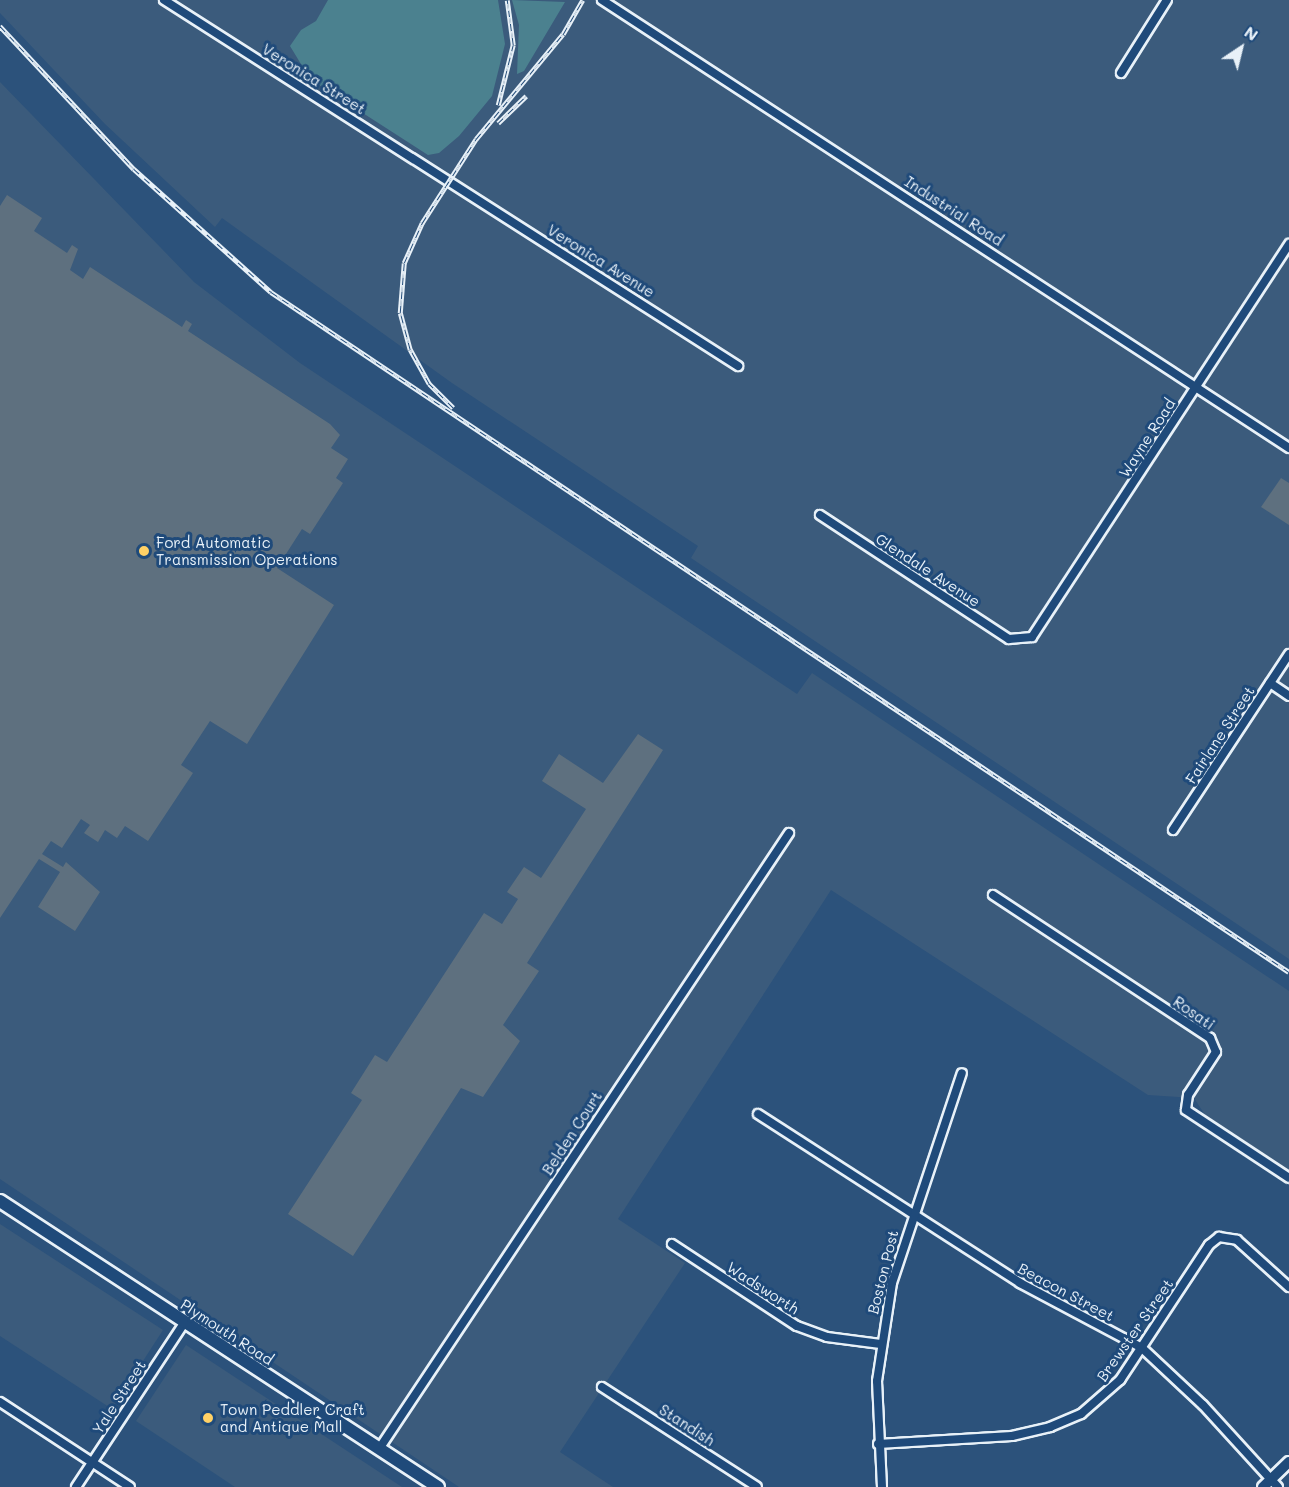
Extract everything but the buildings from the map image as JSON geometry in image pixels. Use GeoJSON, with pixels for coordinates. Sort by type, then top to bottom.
{"type":"FeatureCollection","features":[{"type":"Feature","properties":{"kind":"main road","name":"Plymouth Road"},"geometry":{"type":"LineString","coordinates":[[0,1201],[438,1487]]}},
{"type":"Feature","properties":{"kind":"street","name":"Veronica Street"},"geometry":{"type":"LineString","coordinates":[[164,0],[448,180]]}},
{"type":"Feature","properties":{"kind":"street","name":"Industrial Road"},"geometry":{"type":"LineString","coordinates":[[602,0],[1289,448]]}},
{"type":"Feature","properties":{"kind":"street"},"geometry":{"type":"LineString","coordinates":[[1121,73],[1167,0]]}},
{"type":"Feature","properties":{"kind":"street","name":"Veronica Avenue"},"geometry":{"type":"LineString","coordinates":[[448,180],[738,366]]}},
{"type":"Feature","properties":{"kind":"street","name":"Wayne Road"},"geometry":{"type":"LineString","coordinates":[[1023,641],[1038,632],[1289,244]]}},
{"type":"Feature","properties":{"kind":"street","name":"Glendale Avenue"},"geometry":{"type":"LineString","coordinates":[[820,515],[1009,639],[1023,641]]}},
{"type":"Feature","properties":{"kind":"street","name":"Fairlane Street"},"geometry":{"type":"LineString","coordinates":[[1173,830],[1289,654]]}},
{"type":"Feature","properties":{"kind":"street"},"geometry":{"type":"LineString","coordinates":[[1270,683],[1289,696]]}},
{"type":"Feature","properties":{"kind":"street","name":"Belden Court"},"geometry":{"type":"LineString","coordinates":[[379,1449],[789,833]]}},
{"type":"Feature","properties":{"kind":"street","name":"Rosati"},"geometry":{"type":"LineString","coordinates":[[993,896],[1210,1038],[1216,1052],[1188,1095],[1186,1110],[1289,1178]]}},
{"type":"Feature","properties":{"kind":"street","name":"Boston Post"},"geometry":{"type":"LineString","coordinates":[[882,1487],[878,1444],[881,1344],[899,1251],[962,1072]]}},
{"type":"Feature","properties":{"kind":"street","name":"Beacon Street"},"geometry":{"type":"LineString","coordinates":[[758,1114],[1020,1283],[1142,1348],[1203,1405],[1270,1484]]}},
{"type":"Feature","properties":{"kind":"street","name":"Brewster Street"},"geometry":{"type":"LineString","coordinates":[[878,1444],[1012,1437],[1050,1428],[1103,1398],[1142,1348],[1209,1245],[1223,1236],[1251,1249],[1289,1287]]}},
{"type":"Feature","properties":{"kind":"street","name":"Wadsworth"},"geometry":{"type":"LineString","coordinates":[[672,1244],[797,1326],[827,1337],[881,1344]]}},
{"type":"Feature","properties":{"kind":"street","name":"Yale Street"},"geometry":{"type":"LineString","coordinates":[[76,1487],[185,1322]]}},
{"type":"Feature","properties":{"kind":"street","name":"Standish"},"geometry":{"type":"LineString","coordinates":[[602,1387],[757,1487]]}},
{"type":"Feature","properties":{"kind":"street"},"geometry":{"type":"LineString","coordinates":[[0,1402],[130,1487]]}},
{"type":"Feature","properties":{"kind":"street"},"geometry":{"type":"LineString","coordinates":[[1270,1484],[1289,1462]]}},
{"type":"Feature","properties":{"kind":"shaded area"},"geometry":{"type":"Polygon","coordinates":[[[0,0],[1289,0],[1289,959],[691,558],[698,546],[452,383],[222,218],[215,227],[105,124],[0,13],[0,0]]]}},
{"type":"Feature","properties":{"kind":"shaded area"},"geometry":{"type":"Polygon","coordinates":[[[0,82],[194,282],[300,363],[797,694],[812,673],[1289,991],[1289,1171],[1205,1115],[1194,1098],[1148,1095],[831,890],[618,1219],[685,1263],[560,1452],[613,1487],[459,1487],[0,1179],[0,82]]]}},
{"type":"Feature","properties":{"kind":"shaded area"},"geometry":{"type":"Polygon","coordinates":[[[0,1224],[163,1330],[112,1409],[0,1336],[0,1224]]]}},
{"type":"Feature","properties":{"kind":"shaded area"},"geometry":{"type":"Polygon","coordinates":[[[186,1345],[402,1487],[235,1487],[136,1421],[186,1345]]]}},
{"type":"Feature","properties":{"kind":"green space"},"geometry":{"type":"Polygon","coordinates":[[[328,0],[498,0],[505,44],[492,96],[459,136],[439,153],[428,155],[310,79],[290,46],[301,30],[316,21],[328,0]]]}},
{"type":"Feature","properties":{"kind":"green space"},"geometry":{"type":"Polygon","coordinates":[[[512,0],[565,2],[524,71],[517,74],[519,25],[512,0]]]}},
{"type":"Feature","properties":{"kind":"railway"},"geometry":{"type":"LineString","coordinates":[[498,105],[513,45],[507,0]]}},
{"type":"Feature","properties":{"kind":"railway"},"geometry":{"type":"LineString","coordinates":[[453,408],[429,384],[410,350],[400,313],[404,263],[422,223],[476,139],[563,34],[583,0]]}},
{"type":"Feature","properties":{"kind":"railway"},"geometry":{"type":"LineString","coordinates":[[0,26],[134,169],[271,292],[1289,972]]}},
{"type":"Feature","properties":{"kind":"railway"},"geometry":{"type":"LineString","coordinates":[[498,123],[526,96]]}},
{"type":"Feature","properties":{"kind":"place","name":"Ford Automatic Transmission Operations"},"geometry":{"type":"Point","coordinates":[144,551]}},
{"type":"Feature","properties":{"kind":"place","name":"Town Peddler Craft and Antique Mall"},"geometry":{"type":"Point","coordinates":[208,1418]}}]}
